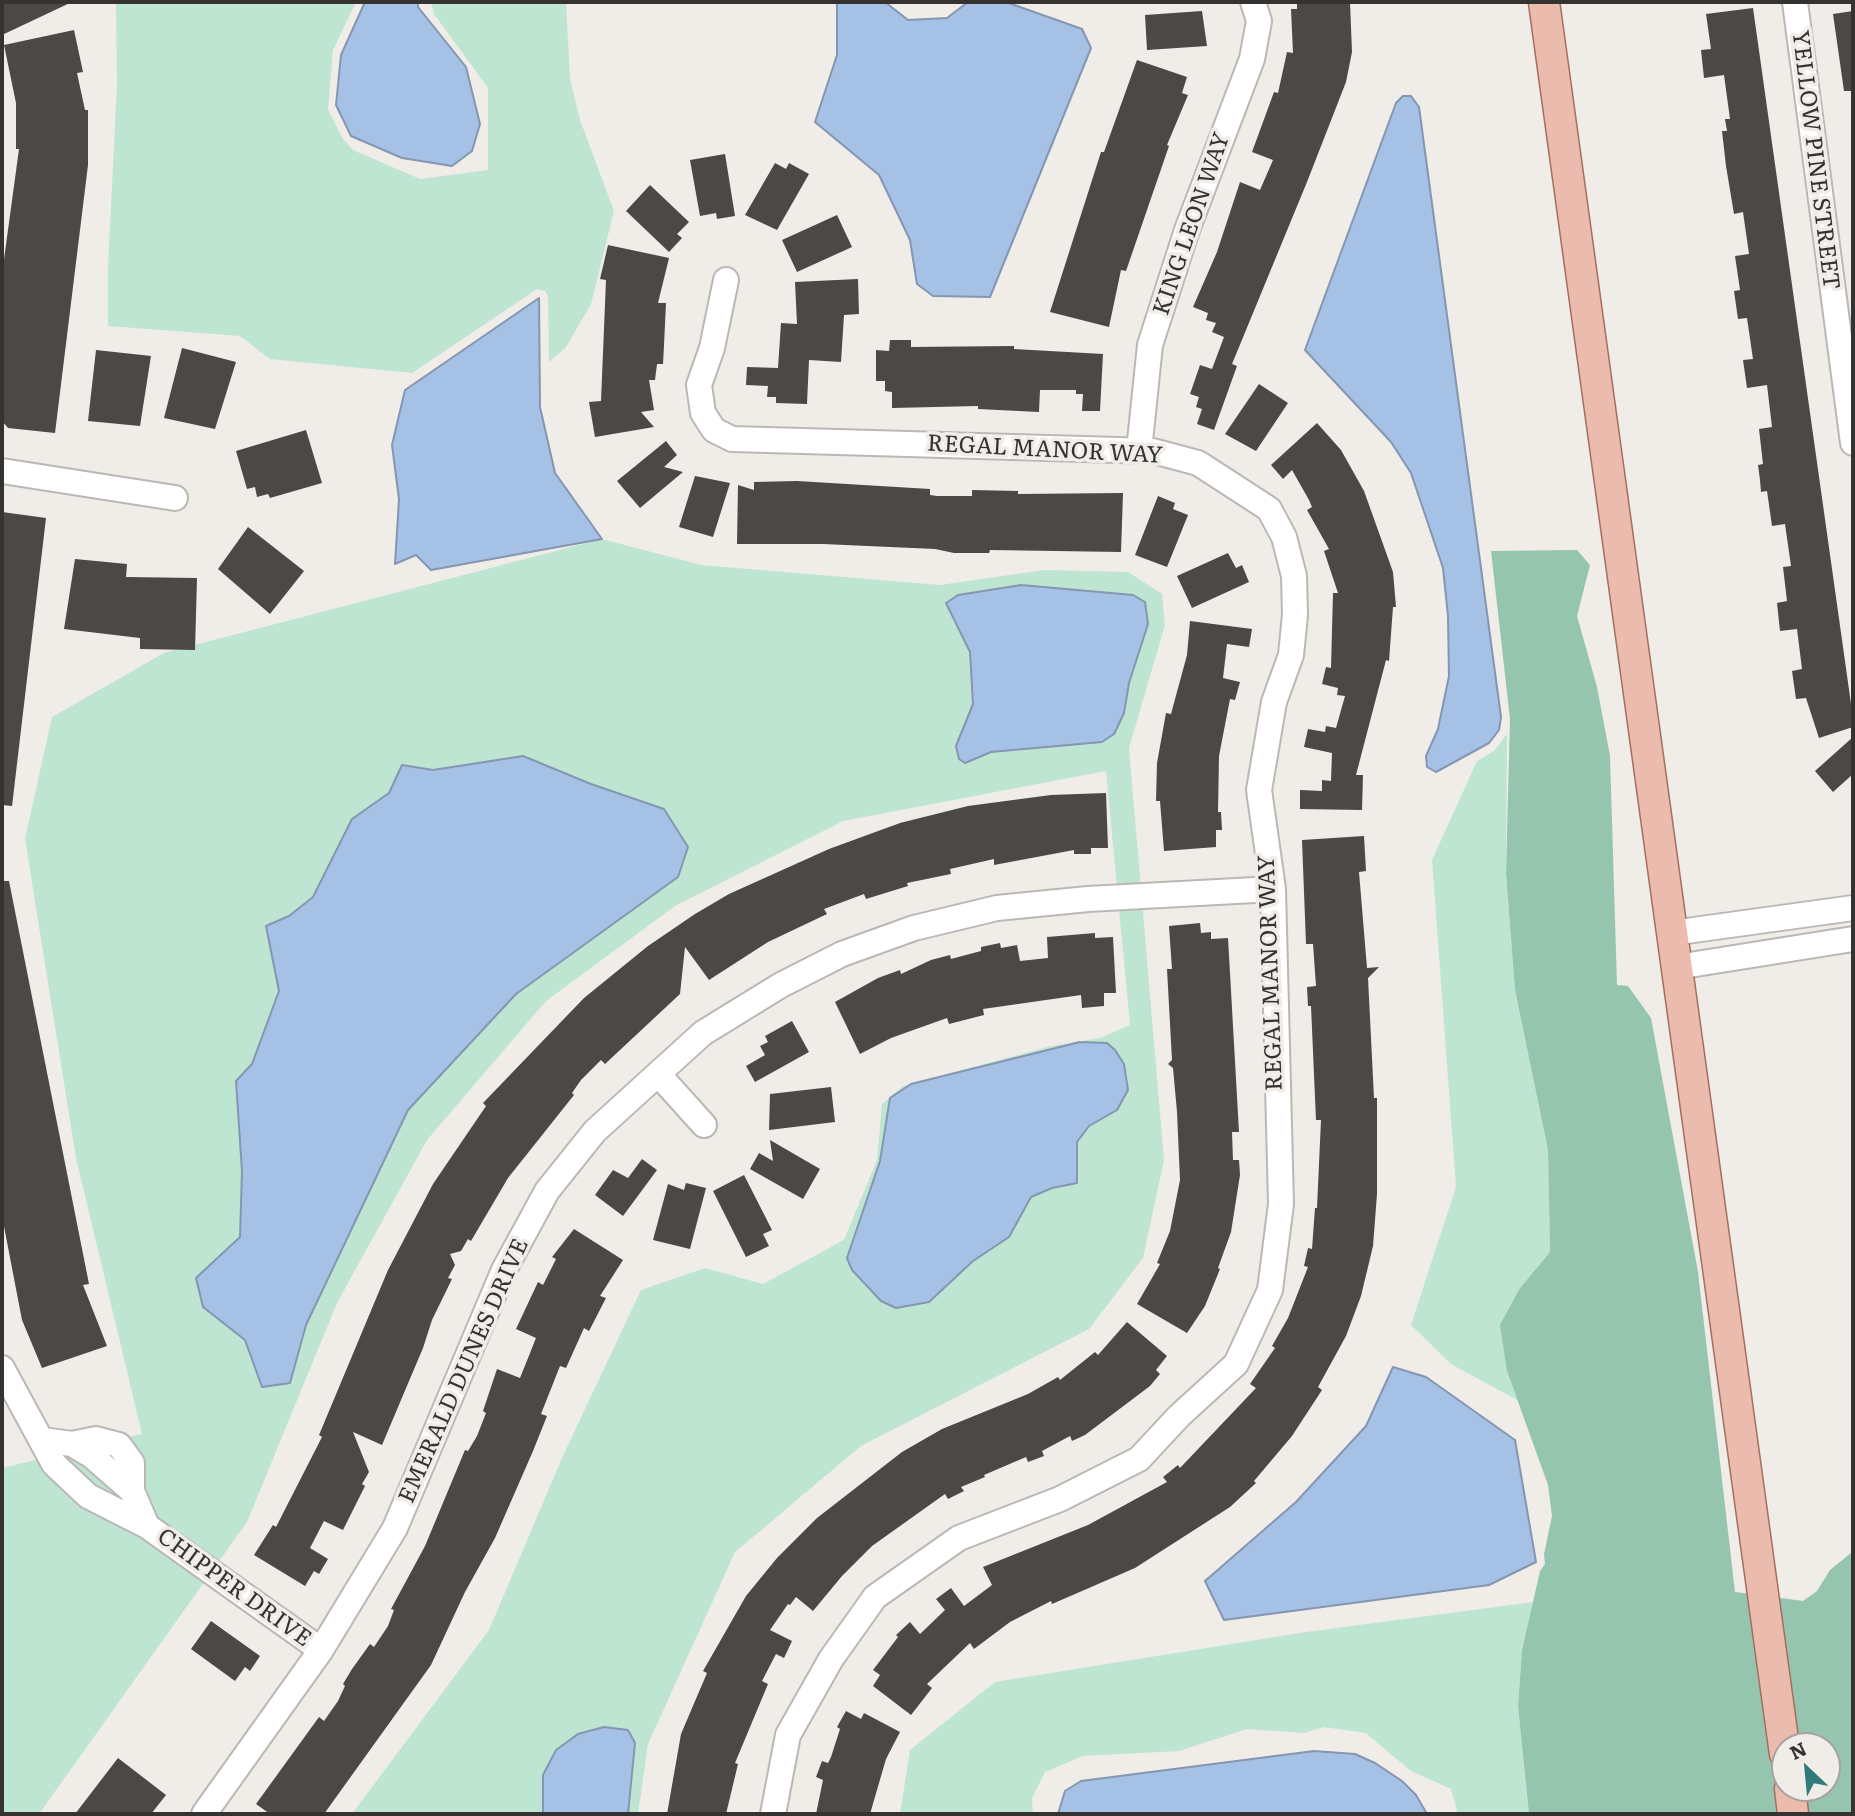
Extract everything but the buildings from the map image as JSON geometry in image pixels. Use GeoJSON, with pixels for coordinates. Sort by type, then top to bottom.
{"type":"FeatureCollection","features":[{"type":"Feature","properties":{"kind":"main road"},"geometry":{"type":"LineString","coordinates":[[1544,2],[1782,1732]]}},
{"type":"Feature","properties":{"kind":"street","name":"KING LEON WAY"},"geometry":{"type":"LineString","coordinates":[[1139,451],[1150,345],[1187,230],[1252,59],[1259,21],[1253,2]]}},
{"type":"Feature","properties":{"kind":"street","name":"YELLOW PINE STREET"},"geometry":{"type":"LineString","coordinates":[[1795,2],[1853,443]]}},
{"type":"Feature","properties":{"kind":"street","name":"REGAL MANOR WAY"},"geometry":{"type":"LineString","coordinates":[[726,280],[712,348],[699,385],[703,413],[714,430],[732,439],[1139,451],[1186,460],[1209,469],[1269,509],[1284,537],[1294,576],[1295,615],[1291,655],[1274,702],[1259,790],[1273,889],[1281,1204],[1270,1290],[1236,1364],[1139,1459],[1060,1499],[959,1538],[875,1597],[831,1659],[788,1735],[773,1814]]}},
{"type":"Feature","properties":{"kind":"street"},"geometry":{"type":"LineString","coordinates":[[2,471],[175,498]]}},
{"type":"Feature","properties":{"kind":"street","name":"EMERALD DUNES DRIVE"},"geometry":{"type":"LineString","coordinates":[[204,1814],[321,1650],[396,1528],[498,1282],[547,1191],[595,1131],[703,1033],[780,985],[842,954],[914,928],[997,908],[1088,899],[1273,889]]}},
{"type":"Feature","properties":{"kind":"street"},"geometry":{"type":"LineString","coordinates":[[1672,933],[1853,908]]}},
{"type":"Feature","properties":{"kind":"street"},"geometry":{"type":"LineString","coordinates":[[1677,967],[1853,939]]}},
{"type":"Feature","properties":{"kind":"street"},"geometry":{"type":"LineString","coordinates":[[659,1074],[704,1125]]}},
{"type":"Feature","properties":{"kind":"street","name":"CHIPPER DRIVE"},"geometry":{"type":"LineString","coordinates":[[2,1368],[54,1464],[88,1496],[147,1525],[321,1650]]}},
{"type":"Feature","properties":{"kind":"street"},"geometry":{"type":"LineString","coordinates":[[43,1440],[82,1450],[72,1480]]}},
{"type":"Feature","properties":{"kind":"street","name":"CHIPPER DRIVE"},"geometry":{"type":"LineString","coordinates":[[82,1450],[132,1491],[147,1525]]}},
{"type":"Feature","properties":{"kind":"green space"},"geometry":{"type":"Polygon","coordinates":[[[116,2],[356,2],[333,50],[328,109],[343,139],[353,150],[420,179],[488,170],[488,88],[434,14],[431,2],[566,2],[570,79],[580,120],[614,211],[591,304],[566,347],[549,362],[548,296],[545,291],[537,289],[412,373],[270,359],[240,336],[108,326],[108,267],[117,84],[116,2]]]}},
{"type":"Feature","properties":{"kind":"green space"},"geometry":{"type":"Polygon","coordinates":[[[602,539],[701,565],[940,585],[1044,570],[1128,572],[1162,594],[1165,625],[1129,748],[1164,1160],[1143,1258],[1089,1329],[861,1446],[735,1552],[648,1744],[638,1814],[352,1814],[489,1630],[562,1458],[641,1290],[705,1268],[763,1284],[844,1240],[877,1160],[882,1104],[903,1086],[1051,1046],[1100,1038],[1130,1025],[1106,771],[843,821],[675,906],[546,1001],[427,1140],[337,1303],[247,1522],[39,1814],[2,1814],[2,1468],[142,1434],[76,1158],[25,839],[52,717],[164,653],[602,539]]]}},
{"type":"Feature","properties":{"kind":"green space"},"geometry":{"type":"Polygon","coordinates":[[[1577,550],[1590,565],[1577,616],[1597,687],[1610,756],[1617,985],[1628,986],[1651,1018],[1698,1272],[1735,1592],[1753,1594],[1772,1732],[1771,1802],[1781,1802],[1783,1814],[1529,1814],[1518,1706],[1522,1650],[1540,1571],[1545,1564],[1544,1554],[1552,1516],[1548,1485],[1507,1371],[1500,1325],[1520,1288],[1550,1252],[1548,1150],[1515,990],[1506,873],[1510,719],[1491,551],[1577,550]]]}},
{"type":"Feature","properties":{"kind":"green space"},"geometry":{"type":"Polygon","coordinates":[[[1507,734],[1506,873],[1515,990],[1548,1150],[1550,1252],[1520,1288],[1507,1371],[1517,1400],[1451,1364],[1411,1325],[1456,1187],[1432,860],[1477,761],[1494,751],[1507,734]]]}},
{"type":"Feature","properties":{"kind":"green space"},"geometry":{"type":"Polygon","coordinates":[[[1851,1553],[1853,1814],[1803,1814],[1802,1802],[1841,1802],[1841,1732],[1792,1732],[1773,1597],[1803,1601],[1817,1591],[1830,1570],[1851,1553]]]}},
{"type":"Feature","properties":{"kind":"green space"},"geometry":{"type":"Polygon","coordinates":[[[1533,1602],[1522,1650],[1518,1706],[1529,1814],[1458,1814],[1451,1789],[1411,1771],[1366,1733],[1324,1727],[1304,1733],[1247,1729],[1179,1751],[1083,1756],[1045,1772],[1032,1798],[1033,1814],[900,1814],[910,1750],[995,1682],[1306,1632],[1533,1602]]]}},
{"type":"Feature","properties":{"kind":"water"},"geometry":{"type":"Polygon","coordinates":[[[365,2],[418,2],[418,7],[466,67],[480,124],[472,151],[452,166],[402,158],[351,136],[336,105],[341,55],[365,2]]]}},
{"type":"Feature","properties":{"kind":"water"},"geometry":{"type":"Polygon","coordinates":[[[837,2],[885,2],[908,20],[947,18],[968,2],[1006,2],[1082,29],[1091,48],[990,297],[933,296],[917,284],[910,240],[879,175],[815,122],[837,55],[837,2]]]}},
{"type":"Feature","properties":{"kind":"water"},"geometry":{"type":"Polygon","coordinates":[[[1403,96],[1411,96],[1419,107],[1501,717],[1499,730],[1489,743],[1436,772],[1427,767],[1426,756],[1438,729],[1449,676],[1448,616],[1443,568],[1411,473],[1391,442],[1305,350],[1396,103],[1403,96]]]}},
{"type":"Feature","properties":{"kind":"water"},"geometry":{"type":"Polygon","coordinates":[[[539,298],[540,407],[555,473],[602,539],[431,570],[416,555],[395,564],[399,499],[392,445],[405,390],[539,298]]]}},
{"type":"Feature","properties":{"kind":"water"},"geometry":{"type":"Polygon","coordinates":[[[1021,585],[1133,595],[1145,602],[1148,624],[1129,683],[1124,713],[1114,734],[1102,742],[991,752],[965,763],[959,759],[956,746],[973,704],[970,652],[946,603],[958,595],[1021,585]]]}},
{"type":"Feature","properties":{"kind":"water"},"geometry":{"type":"Polygon","coordinates":[[[523,756],[591,784],[664,809],[688,847],[678,877],[516,994],[408,1110],[306,1325],[290,1383],[262,1387],[245,1340],[203,1307],[196,1278],[240,1237],[242,1171],[236,1081],[252,1064],[279,991],[266,926],[289,916],[313,897],[352,819],[389,793],[402,765],[433,770],[523,756]]]}},
{"type":"Feature","properties":{"kind":"water"},"geometry":{"type":"Polygon","coordinates":[[[1080,1042],[1107,1043],[1115,1050],[1124,1064],[1128,1090],[1117,1110],[1089,1126],[1077,1142],[1077,1183],[1052,1188],[1031,1197],[1009,1237],[973,1261],[929,1302],[896,1308],[881,1301],[852,1270],[847,1258],[880,1161],[890,1098],[911,1084],[1080,1042]]]}},
{"type":"Feature","properties":{"kind":"water"},"geometry":{"type":"Polygon","coordinates":[[[1393,1367],[1426,1377],[1515,1440],[1536,1562],[1489,1585],[1224,1620],[1205,1581],[1296,1502],[1366,1426],[1393,1367]]]}},
{"type":"Feature","properties":{"kind":"water"},"geometry":{"type":"Polygon","coordinates":[[[604,1727],[628,1730],[635,1743],[628,1814],[543,1814],[543,1775],[556,1750],[578,1734],[604,1727]]]}},
{"type":"Feature","properties":{"kind":"water"},"geometry":{"type":"Polygon","coordinates":[[[1314,1751],[1355,1754],[1375,1763],[1402,1781],[1416,1795],[1427,1814],[1058,1814],[1065,1791],[1081,1781],[1314,1751]]]}}]}
